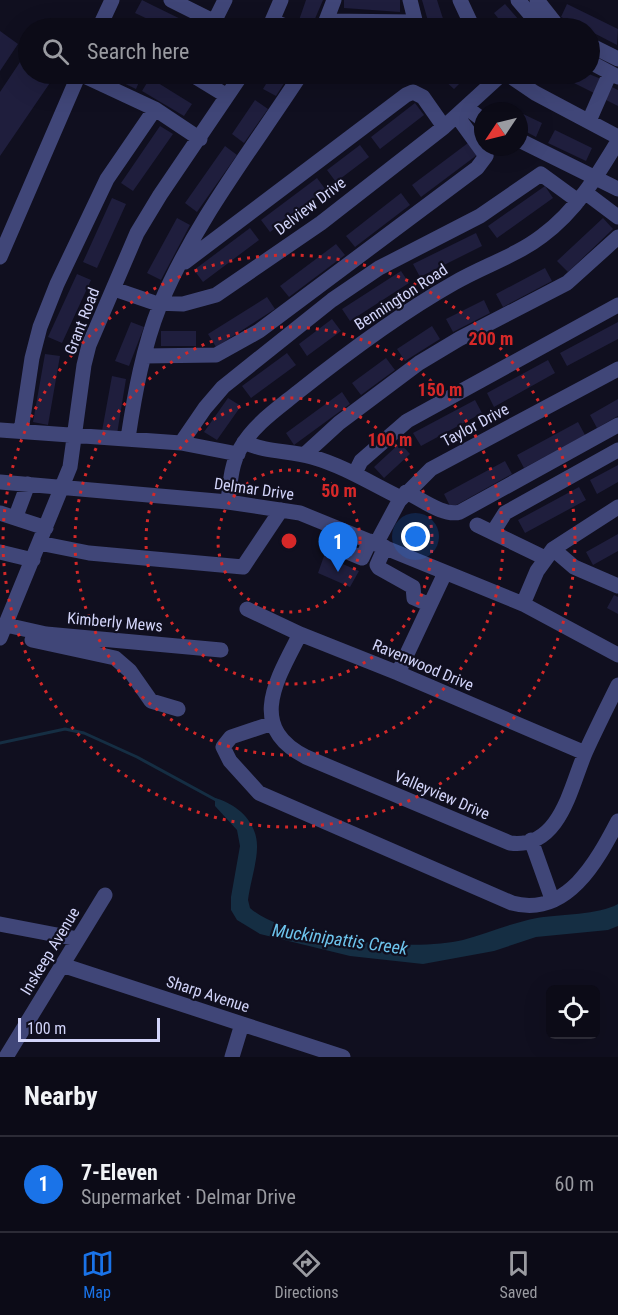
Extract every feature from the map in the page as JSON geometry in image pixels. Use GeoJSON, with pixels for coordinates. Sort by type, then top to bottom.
{"type":"FeatureCollection","features":[{"type":"Feature","properties":{"kind":"street"},"geometry":{"type":"LineString","coordinates":[[105,18],[112,0]]}},
{"type":"Feature","properties":{"kind":"street"},"geometry":{"type":"LineString","coordinates":[[171,0],[201,18]]}},
{"type":"Feature","properties":{"kind":"street"},"geometry":{"type":"LineString","coordinates":[[216,18],[225,0]]}},
{"type":"Feature","properties":{"kind":"street"},"geometry":{"type":"LineString","coordinates":[[273,18],[280,0]]}},
{"type":"Feature","properties":{"kind":"street"},"geometry":{"type":"LineString","coordinates":[[328,18],[334,0]]}},
{"type":"Feature","properties":{"kind":"street"},"geometry":{"type":"LineString","coordinates":[[410,0],[414,18]]}},
{"type":"Feature","properties":{"kind":"street"},"geometry":{"type":"LineString","coordinates":[[460,0],[468,18]]}},
{"type":"Feature","properties":{"kind":"street"},"geometry":{"type":"LineString","coordinates":[[518,0],[533,18]]}},
{"type":"Feature","properties":{"kind":"street"},"geometry":{"type":"LineString","coordinates":[[537,0],[551,18]]}},
{"type":"Feature","properties":{"kind":"street"},"geometry":{"type":"LineString","coordinates":[[600,50],[618,59]]}},
{"type":"Feature","properties":{"kind":"street"},"geometry":{"type":"LineString","coordinates":[[589,121],[614,75],[600,67]]}},
{"type":"Feature","properties":{"kind":"street"},"geometry":{"type":"LineString","coordinates":[[1,250],[75,84]]}},
{"type":"Feature","properties":{"kind":"street"},"geometry":{"type":"LineString","coordinates":[[101,84],[155,109],[200,139]]}},
{"type":"Feature","properties":{"kind":"street"},"geometry":{"type":"LineString","coordinates":[[207,84],[227,96]]}},
{"type":"Feature","properties":{"kind":"street","name":"Grant Road"},"geometry":{"type":"LineString","coordinates":[[2,633],[70,467],[84,364],[114,288],[143,224],[160,195],[235,84]]}},
{"type":"Feature","properties":{"kind":"street"},"geometry":{"type":"LineString","coordinates":[[128,438],[139,367],[161,303],[222,189],[294,84]]}},
{"type":"Feature","properties":{"kind":"street","name":"Delview Drive"},"geometry":{"type":"LineString","coordinates":[[114,288],[135,298],[161,303],[183,304],[216,295],[321,223],[444,128],[491,84]]}},
{"type":"Feature","properties":{"kind":"street"},"geometry":{"type":"LineString","coordinates":[[522,84],[618,139]]}},
{"type":"Feature","properties":{"kind":"street"},"geometry":{"type":"LineString","coordinates":[[181,265],[406,95],[413,92],[423,97],[444,128]]}},
{"type":"Feature","properties":{"kind":"street"},"geometry":{"type":"LineString","coordinates":[[21,431],[32,358],[40,327],[57,284],[107,179],[155,109]]}},
{"type":"Feature","properties":{"kind":"street"},"geometry":{"type":"LineString","coordinates":[[462,112],[474,117]]}},
{"type":"Feature","properties":{"kind":"street"},"geometry":{"type":"LineString","coordinates":[[144,356],[216,356],[228,351],[259,331],[477,168],[486,156],[462,112]]}},
{"type":"Feature","properties":{"kind":"street","name":"Bennington Road"},"geometry":{"type":"LineString","coordinates":[[241,448],[252,430],[289,399],[413,307],[457,281],[522,250],[563,219],[597,177],[618,139]]}},
{"type":"Feature","properties":{"kind":"street"},"geometry":{"type":"LineString","coordinates":[[528,144],[618,189]]}},
{"type":"Feature","properties":{"kind":"street"},"geometry":{"type":"LineString","coordinates":[[181,443],[205,408],[223,387],[332,300],[379,268],[480,216],[541,174],[618,217]]}},
{"type":"Feature","properties":{"kind":"street"},"geometry":{"type":"LineString","coordinates":[[304,455],[339,423],[405,374],[459,339],[567,283],[618,237]]}},
{"type":"Feature","properties":{"kind":"street"},"geometry":{"type":"LineString","coordinates":[[354,473],[368,454],[407,421],[618,305]]}},
{"type":"Feature","properties":{"kind":"street","name":"Taylor Drive"},"geometry":{"type":"LineString","coordinates":[[377,544],[404,495],[431,469],[618,369]]}},
{"type":"Feature","properties":{"kind":"street"},"geometry":{"type":"LineString","coordinates":[[0,430],[128,438],[304,455],[454,514],[618,425]]}},
{"type":"Feature","properties":{"kind":"street"},"geometry":{"type":"LineString","coordinates":[[228,502],[241,448]]}},
{"type":"Feature","properties":{"kind":"street"},"geometry":{"type":"LineString","coordinates":[[493,532],[505,513],[618,450]]}},
{"type":"Feature","properties":{"kind":"street","name":"Delmar Drive"},"geometry":{"type":"LineString","coordinates":[[0,482],[228,502],[300,513],[523,604],[618,655]]}},
{"type":"Feature","properties":{"kind":"street"},"geometry":{"type":"LineString","coordinates":[[16,516],[28,484]]}},
{"type":"Feature","properties":{"kind":"street"},"geometry":{"type":"LineString","coordinates":[[523,604],[549,554],[618,507]]}},
{"type":"Feature","properties":{"kind":"street"},"geometry":{"type":"LineString","coordinates":[[39,543],[89,553],[243,567],[281,510]]}},
{"type":"Feature","properties":{"kind":"street"},"geometry":{"type":"LineString","coordinates":[[0,513],[16,516],[46,528]]}},
{"type":"Feature","properties":{"kind":"street"},"geometry":{"type":"LineString","coordinates":[[477,525],[549,554],[618,586]]}},
{"type":"Feature","properties":{"kind":"street"},"geometry":{"type":"LineString","coordinates":[[377,544],[379,568],[413,587],[414,598],[430,605]]}},
{"type":"Feature","properties":{"kind":"street"},"geometry":{"type":"LineString","coordinates":[[0,552],[33,560]]}},
{"type":"Feature","properties":{"kind":"street"},"geometry":{"type":"LineString","coordinates":[[402,580],[411,559]]}},
{"type":"Feature","properties":{"kind":"street"},"geometry":{"type":"LineString","coordinates":[[398,673],[445,573]]}},
{"type":"Feature","properties":{"kind":"street","name":"Ravenwood Drive"},"geometry":{"type":"LineString","coordinates":[[247,609],[300,634],[585,753]]}},
{"type":"Feature","properties":{"kind":"street"},"geometry":{"type":"LineString","coordinates":[[2,633],[115,658],[130,671],[151,701],[178,709]]}},
{"type":"Feature","properties":{"kind":"street","name":"Kimberly Mews"},"geometry":{"type":"LineString","coordinates":[[2,633],[46,634],[222,650]]}},
{"type":"Feature","properties":{"kind":"street"},"geometry":{"type":"LineString","coordinates":[[300,634],[273,689],[271,706],[273,723],[231,737],[223,747],[230,761],[259,793],[512,903],[527,905],[569,892],[583,880],[618,821]]}},
{"type":"Feature","properties":{"kind":"street"},"geometry":{"type":"LineString","coordinates":[[552,899],[531,840],[549,829],[559,817],[585,753],[614,704],[618,685]]}},
{"type":"Feature","properties":{"kind":"street","name":"Valleyview Drive"},"geometry":{"type":"LineString","coordinates":[[273,723],[285,745],[306,757],[505,841],[516,844],[531,840]]}},
{"type":"Feature","properties":{"kind":"street","name":"Inskeep Avenue"},"geometry":{"type":"LineString","coordinates":[[6,1057],[105,895]]}},
{"type":"Feature","properties":{"kind":"street"},"geometry":{"type":"LineString","coordinates":[[0,924],[78,939]]}},
{"type":"Feature","properties":{"kind":"street","name":"Sharp Avenue"},"geometry":{"type":"LineString","coordinates":[[62,965],[343,1057]]}},
{"type":"Feature","properties":{"kind":"street"},"geometry":{"type":"LineString","coordinates":[[231,1057],[242,1024]]}},
{"type":"Feature","properties":{"kind":"water"},"geometry":{"type":"Polygon","coordinates":[[[215,798],[238,810],[250,822],[254,830],[257,848],[248,900],[250,908],[292,929],[321,936],[384,944],[442,943],[463,940],[527,920],[590,912],[618,904],[618,926],[608,930],[536,937],[494,951],[423,964],[350,956],[260,934],[237,920],[231,910],[231,897],[240,846],[237,830],[215,806],[215,798]]]}},
{"type":"Feature","properties":{"kind":"building"},"geometry":{"type":"Polygon","coordinates":[[[142,0],[179,18],[145,18],[135,13],[142,0]]]}},
{"type":"Feature","properties":{"kind":"building"},"geometry":{"type":"Polygon","coordinates":[[[306,0],[323,0],[315,18],[300,18],[306,0]]]}},
{"type":"Feature","properties":{"kind":"building"},"geometry":{"type":"Polygon","coordinates":[[[344,0],[400,0],[400,12],[344,8],[344,0]]]}},
{"type":"Feature","properties":{"kind":"building"},"geometry":{"type":"Polygon","coordinates":[[[422,0],[437,0],[443,18],[427,18],[422,0]]]}},
{"type":"Feature","properties":{"kind":"building"},"geometry":{"type":"Polygon","coordinates":[[[505,4],[517,18],[498,18],[494,13],[505,4]]]}},
{"type":"Feature","properties":{"kind":"building"},"geometry":{"type":"Polygon","coordinates":[[[567,4],[596,18],[563,18],[561,17],[567,4]]]}},
{"type":"Feature","properties":{"kind":"building"},"geometry":{"type":"Polygon","coordinates":[[[600,20],[618,29],[617,45],[600,36],[600,20]]]}},
{"type":"Feature","properties":{"kind":"building"},"geometry":{"type":"Polygon","coordinates":[[[0,31],[18,44],[0,71],[0,31]]]}},
{"type":"Feature","properties":{"kind":"building"},"geometry":{"type":"Polygon","coordinates":[[[18,65],[18,84],[49,84],[0,156],[0,92],[18,65]]]}},
{"type":"Feature","properties":{"kind":"building"},"geometry":{"type":"Polygon","coordinates":[[[126,84],[138,84],[136,89],[126,84]]]}},
{"type":"Feature","properties":{"kind":"building"},"geometry":{"type":"Polygon","coordinates":[[[146,84],[160,84],[192,104],[184,116],[142,91],[146,84]]]}},
{"type":"Feature","properties":{"kind":"building"},"geometry":{"type":"Polygon","coordinates":[[[266,84],[284,84],[276,96],[263,89],[266,84]]]}},
{"type":"Feature","properties":{"kind":"building"},"geometry":{"type":"Polygon","coordinates":[[[448,84],[459,84],[454,89],[448,84]]]}},
{"type":"Feature","properties":{"kind":"building"},"geometry":{"type":"Polygon","coordinates":[[[576,84],[598,84],[594,93],[576,84]]]}},
{"type":"Feature","properties":{"kind":"building"},"geometry":{"type":"Polygon","coordinates":[[[612,87],[618,90],[618,106],[606,100],[612,87]]]}},
{"type":"Feature","properties":{"kind":"building"},"geometry":{"type":"Polygon","coordinates":[[[255,100],[268,109],[244,143],[232,134],[255,100]]]}},
{"type":"Feature","properties":{"kind":"building"},"geometry":{"type":"Polygon","coordinates":[[[415,103],[424,115],[380,149],[371,137],[415,103]]]}},
{"type":"Feature","properties":{"kind":"building"},"geometry":{"type":"Polygon","coordinates":[[[528,116],[542,123],[536,137],[528,133],[528,116]]]}},
{"type":"Feature","properties":{"kind":"building"},"geometry":{"type":"Polygon","coordinates":[[[160,126],[173,134],[133,191],[121,183],[160,126]]]}},
{"type":"Feature","properties":{"kind":"building"},"geometry":{"type":"Polygon","coordinates":[[[555,130],[592,148],[586,161],[548,143],[555,130]]]}},
{"type":"Feature","properties":{"kind":"building"},"geometry":{"type":"Polygon","coordinates":[[[468,143],[474,151],[476,156],[421,197],[412,185],[468,143]]]}},
{"type":"Feature","properties":{"kind":"building"},"geometry":{"type":"Polygon","coordinates":[[[360,145],[369,157],[336,182],[327,170],[360,145]]]}},
{"type":"Feature","properties":{"kind":"building"},"geometry":{"type":"Polygon","coordinates":[[[225,146],[237,155],[197,212],[185,203],[225,146]]]}},
{"type":"Feature","properties":{"kind":"building"},"geometry":{"type":"Polygon","coordinates":[[[317,178],[326,190],[270,232],[261,220],[317,178]]]}},
{"type":"Feature","properties":{"kind":"building"},"geometry":{"type":"Polygon","coordinates":[[[545,186],[553,198],[497,238],[488,226],[545,186]]]}},
{"type":"Feature","properties":{"kind":"building"},"geometry":{"type":"Polygon","coordinates":[[[401,193],[410,205],[355,247],[346,236],[401,193]]]}},
{"type":"Feature","properties":{"kind":"building"},"geometry":{"type":"Polygon","coordinates":[[[112,198],[126,204],[97,268],[83,262],[112,198]]]}},
{"type":"Feature","properties":{"kind":"building"},"geometry":{"type":"Polygon","coordinates":[[[177,218],[190,225],[161,280],[147,273],[177,218]]]}},
{"type":"Feature","properties":{"kind":"building"},"geometry":{"type":"Polygon","coordinates":[[[603,218],[613,229],[568,272],[557,261],[603,218]]]}},
{"type":"Feature","properties":{"kind":"building"},"geometry":{"type":"Polygon","coordinates":[[[250,228],[259,240],[203,282],[194,270],[250,228]]]}},
{"type":"Feature","properties":{"kind":"building"},"geometry":{"type":"Polygon","coordinates":[[[476,233],[482,246],[420,277],[413,264],[476,233]]]}},
{"type":"Feature","properties":{"kind":"building"},"geometry":{"type":"Polygon","coordinates":[[[336,244],[345,255],[289,297],[280,286],[336,244]]]}},
{"type":"Feature","properties":{"kind":"building"},"geometry":{"type":"Polygon","coordinates":[[[545,268],[552,281],[503,307],[496,294],[545,268]]]}},
{"type":"Feature","properties":{"kind":"building"},"geometry":{"type":"Polygon","coordinates":[[[401,271],[409,283],[350,321],[342,309],[401,271]]]}},
{"type":"Feature","properties":{"kind":"building"},"geometry":{"type":"Polygon","coordinates":[[[77,274],[91,280],[62,343],[48,337],[77,274]]]}},
{"type":"Feature","properties":{"kind":"building"},"geometry":{"type":"Polygon","coordinates":[[[267,297],[275,309],[216,347],[208,334],[267,297]]]}},
{"type":"Feature","properties":{"kind":"building"},"geometry":{"type":"Polygon","coordinates":[[[484,300],[490,313],[453,332],[446,319],[484,300]]]}},
{"type":"Feature","properties":{"kind":"building"},"geometry":{"type":"Polygon","coordinates":[[[332,319],[341,331],[307,356],[299,344],[332,319]]]}},
{"type":"Feature","properties":{"kind":"building"},"geometry":{"type":"Polygon","coordinates":[[[131,322],[144,327],[129,366],[115,361],[131,322]]]}},
{"type":"Feature","properties":{"kind":"building"},"geometry":{"type":"Polygon","coordinates":[[[618,322],[618,339],[567,366],[560,353],[618,322]]]}},
{"type":"Feature","properties":{"kind":"building"},"geometry":{"type":"Polygon","coordinates":[[[432,326],[440,339],[405,361],[397,349],[432,326]]]}},
{"type":"Feature","properties":{"kind":"building"},"geometry":{"type":"Polygon","coordinates":[[[161,331],[196,331],[196,346],[161,346],[161,331]]]}},
{"type":"Feature","properties":{"kind":"building"},"geometry":{"type":"Polygon","coordinates":[[[287,353],[296,365],[251,398],[242,386],[287,353]]]}},
{"type":"Feature","properties":{"kind":"building"},"geometry":{"type":"Polygon","coordinates":[[[45,354],[60,356],[48,425],[33,422],[45,354]]]}},
{"type":"Feature","properties":{"kind":"building"},"geometry":{"type":"Polygon","coordinates":[[[386,358],[395,370],[361,395],[352,383],[386,358]]]}},
{"type":"Feature","properties":{"kind":"building"},"geometry":{"type":"Polygon","coordinates":[[[548,360],[555,373],[494,407],[487,393],[548,360]]]}},
{"type":"Feature","properties":{"kind":"building"},"geometry":{"type":"Polygon","coordinates":[[[112,376],[126,379],[117,434],[102,431],[112,376]]]}},
{"type":"Feature","properties":{"kind":"building"},"geometry":{"type":"Polygon","coordinates":[[[342,392],[350,404],[294,445],[286,433],[342,392]]]}},
{"type":"Feature","properties":{"kind":"building"},"geometry":{"type":"Polygon","coordinates":[[[228,398],[241,406],[217,440],[204,432],[228,398]]]}},
{"type":"Feature","properties":{"kind":"building"},"geometry":{"type":"Polygon","coordinates":[[[618,399],[618,416],[597,428],[590,415],[618,399]]]}},
{"type":"Feature","properties":{"kind":"building"},"geometry":{"type":"Polygon","coordinates":[[[475,400],[482,413],[421,446],[413,433],[475,400]]]}},
{"type":"Feature","properties":{"kind":"building"},"geometry":{"type":"Polygon","coordinates":[[[578,422],[585,435],[524,468],[517,455],[578,422]]]}},
{"type":"Feature","properties":{"kind":"building"},"geometry":{"type":"Polygon","coordinates":[[[400,443],[410,454],[384,478],[374,467],[400,443]]]}},
{"type":"Feature","properties":{"kind":"building"},"geometry":{"type":"Polygon","coordinates":[[[505,461],[512,474],[451,508],[444,494],[505,461]]]}},
{"type":"Feature","properties":{"kind":"building"},"geometry":{"type":"Polygon","coordinates":[[[618,465],[618,482],[597,494],[590,480],[618,465]]]}},
{"type":"Feature","properties":{"kind":"building"},"geometry":{"type":"Polygon","coordinates":[[[579,487],[586,500],[525,533],[518,520],[579,487]]]}},
{"type":"Feature","properties":{"kind":"building"},"geometry":{"type":"Polygon","coordinates":[[[618,534],[618,551],[593,565],[586,552],[618,534]]]}},
{"type":"Feature","properties":{"kind":"building"},"geometry":{"type":"Polygon","coordinates":[[[324,556],[359,571],[350,587],[318,573],[324,556]]]}},
{"type":"Feature","properties":{"kind":"building"},"geometry":{"type":"Polygon","coordinates":[[[614,595],[618,597],[618,614],[607,608],[614,595]]]}},
{"type":"Feature","properties":{"kind":"waterway","name":"Muckinipattis Creek"},"geometry":{"type":"LineString","coordinates":[[0,743],[65,729],[84,733],[137,757],[216,800]]}},
{"type":"Feature","properties":{"kind":"place","name":"7-Eleven"},"geometry":{"type":"Point","coordinates":[338,572]}}]}
